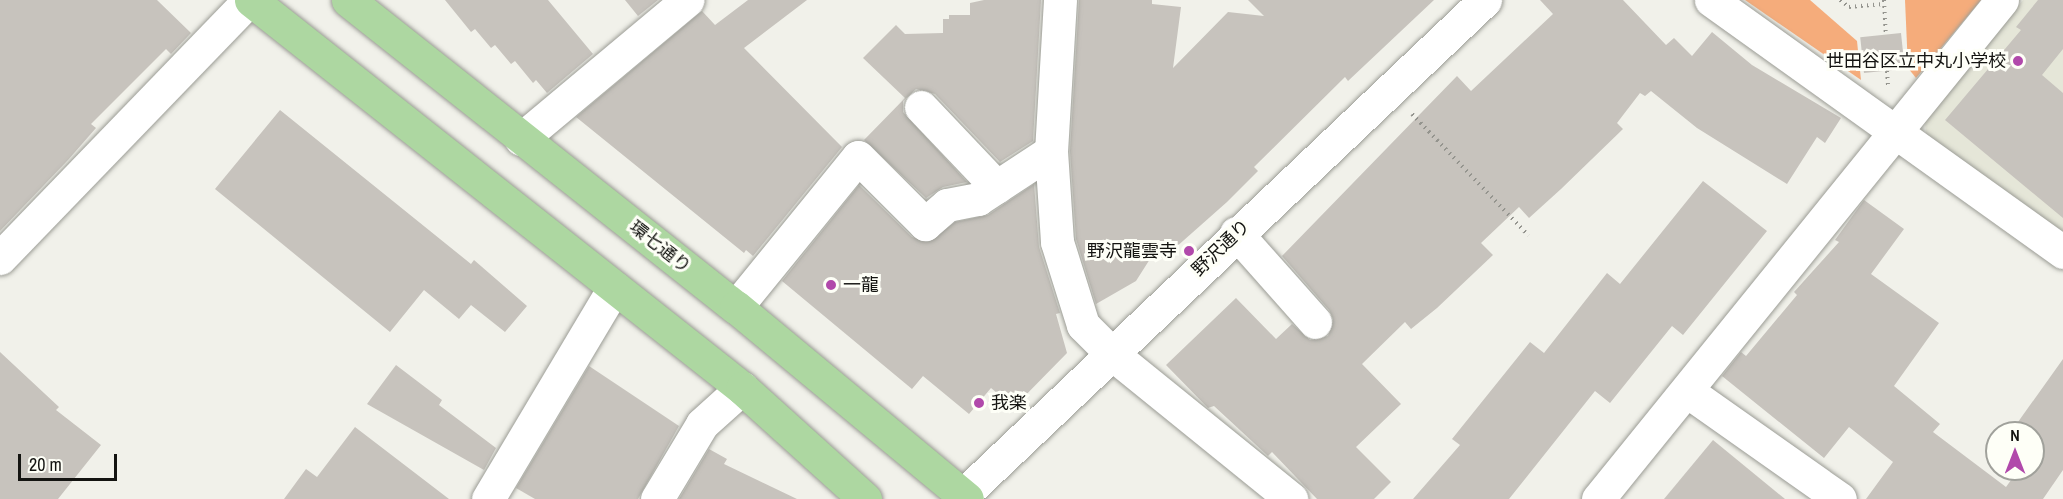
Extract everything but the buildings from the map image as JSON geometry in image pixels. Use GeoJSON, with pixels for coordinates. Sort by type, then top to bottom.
{"type":"FeatureCollection","features":[{"type":"Feature","properties":{"kind":"main road"},"geometry":{"type":"LineString","coordinates":[[250,0],[742,388],[865,499]]}},
{"type":"Feature","properties":{"kind":"main road","name":"環七通り"},"geometry":{"type":"LineString","coordinates":[[348,0],[736,307],[963,498]]}},
{"type":"Feature","properties":{"kind":"street"},"geometry":{"type":"LineString","coordinates":[[4,246],[250,0]]}},
{"type":"Feature","properties":{"kind":"street"},"geometry":{"type":"LineString","coordinates":[[521,139],[687,0]]}},
{"type":"Feature","properties":{"kind":"street"},"geometry":{"type":"LineString","coordinates":[[1060,0],[1051,151],[1057,242],[1083,325],[1111,353],[1291,499]]}},
{"type":"Feature","properties":{"kind":"street","name":"野沢通り"},"geometry":{"type":"LineString","coordinates":[[963,498],[1236,233],[1485,0]]}},
{"type":"Feature","properties":{"kind":"street"},"geometry":{"type":"LineString","coordinates":[[1711,0],[2063,252]]}},
{"type":"Feature","properties":{"kind":"street"},"geometry":{"type":"LineString","coordinates":[[1598,499],[1687,392],[1894,131],[2002,0]]}},
{"type":"Feature","properties":{"kind":"street"},"geometry":{"type":"LineString","coordinates":[[921,107],[997,187]]}},
{"type":"Feature","properties":{"kind":"street"},"geometry":{"type":"LineString","coordinates":[[736,307],[858,157],[925,224],[947,205],[978,199],[1051,151]]}},
{"type":"Feature","properties":{"kind":"street"},"geometry":{"type":"LineString","coordinates":[[1236,233],[1315,322]]}},
{"type":"Feature","properties":{"kind":"street"},"geometry":{"type":"LineString","coordinates":[[488,499],[614,288]]}},
{"type":"Feature","properties":{"kind":"street"},"geometry":{"type":"LineString","coordinates":[[657,499],[702,424],[742,388]]}},
{"type":"Feature","properties":{"kind":"street"},"geometry":{"type":"LineString","coordinates":[[1687,392],[1840,499]]}},
{"type":"Feature","properties":{"kind":"path"},"geometry":{"type":"LineString","coordinates":[[1840,0],[1849,7],[1883,2],[1886,35]]}},
{"type":"Feature","properties":{"kind":"path"},"geometry":{"type":"LineString","coordinates":[[1389,90],[1528,235]]}},
{"type":"Feature","properties":{"kind":"shaded area"},"geometry":{"type":"Polygon","coordinates":[[[1745,0],[1810,0],[1857,41],[1861,80],[1745,0]]]}},
{"type":"Feature","properties":{"kind":"shaded area"},"geometry":{"type":"Polygon","coordinates":[[[1905,0],[1981,0],[1916,78],[1908,68],[1905,0]]]}},
{"type":"Feature","properties":{"kind":"shaded area","name":"世田谷区立中丸小学校"},"geometry":{"type":"Polygon","coordinates":[[[2023,0],[2063,0],[2063,234],[1926,134],[1925,122],[2023,0]]]}},
{"type":"Feature","properties":{"kind":"place","name":"世田谷区立中丸小学校"},"geometry":{"type":"Point","coordinates":[2018,61]}},
{"type":"Feature","properties":{"kind":"place","name":"野沢龍雲寺"},"geometry":{"type":"Point","coordinates":[1189,251]}},
{"type":"Feature","properties":{"kind":"place","name":"一龍"},"geometry":{"type":"Point","coordinates":[831,285]}},
{"type":"Feature","properties":{"kind":"place","name":"我楽"},"geometry":{"type":"Point","coordinates":[979,403]}}]}
